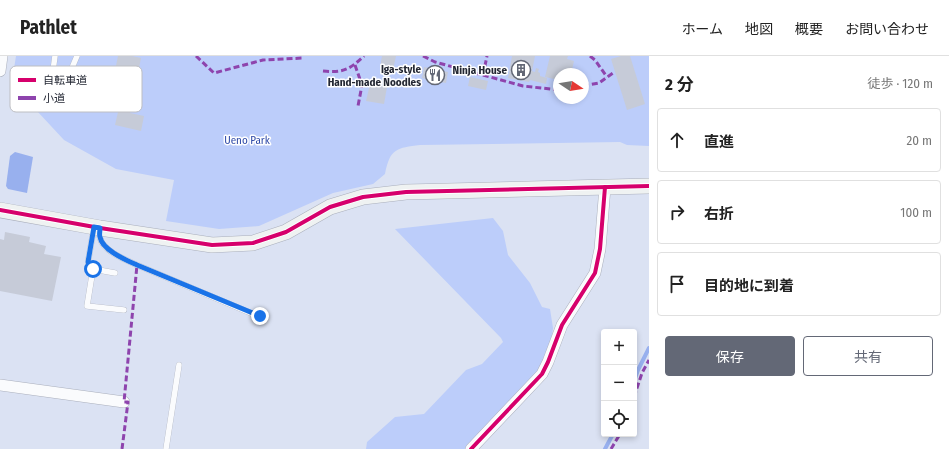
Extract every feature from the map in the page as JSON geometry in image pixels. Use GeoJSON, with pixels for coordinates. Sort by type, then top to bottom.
{"type":"FeatureCollection","features":[{"type":"Feature","properties":{"kind":"street"},"geometry":{"type":"LineString","coordinates":[[0,71],[2,56]]}},
{"type":"Feature","properties":{"kind":"street"},"geometry":{"type":"LineString","coordinates":[[0,210],[212,245],[253,243],[286,232],[330,207],[363,197],[406,192],[649,186]]}},
{"type":"Feature","properties":{"kind":"street"},"geometry":{"type":"LineString","coordinates":[[471,449],[542,374],[562,325],[595,273],[600,249],[605,187]]}},
{"type":"Feature","properties":{"kind":"street"},"geometry":{"type":"LineString","coordinates":[[0,385],[124,402]]}},
{"type":"Feature","properties":{"kind":"lane"},"geometry":{"type":"LineString","coordinates":[[54,66],[55,56]]}},
{"type":"Feature","properties":{"kind":"lane"},"geometry":{"type":"LineString","coordinates":[[73,66],[77,56]]}},
{"type":"Feature","properties":{"kind":"lane"},"geometry":{"type":"LineString","coordinates":[[97,227],[88,262],[93,269],[115,273]]}},
{"type":"Feature","properties":{"kind":"lane"},"geometry":{"type":"LineString","coordinates":[[97,227],[104,246],[117,256],[260,316]]}},
{"type":"Feature","properties":{"kind":"lane"},"geometry":{"type":"LineString","coordinates":[[93,269],[87,306],[124,310]]}},
{"type":"Feature","properties":{"kind":"lane"},"geometry":{"type":"LineString","coordinates":[[166,449],[179,364]]}},
{"type":"Feature","properties":{"kind":"green space","name":"Ueno Park"},"geometry":{"type":"Polygon","coordinates":[[[16,56],[649,56],[649,146],[627,145],[620,142],[420,145],[406,147],[392,154],[385,174],[373,184],[333,193],[259,226],[219,229],[166,221],[174,180],[116,169],[64,140],[38,112],[142,112],[142,66],[14,66],[16,56]]]}},
{"type":"Feature","properties":{"kind":"green space"},"geometry":{"type":"Polygon","coordinates":[[[493,218],[503,231],[508,255],[530,283],[542,307],[550,309],[553,328],[552,337],[538,371],[466,449],[366,449],[367,442],[395,417],[424,414],[466,370],[482,364],[503,342],[501,338],[395,229],[493,218]]]}},
{"type":"Feature","properties":{"kind":"shaded area"},"geometry":{"type":"Polygon","coordinates":[[[15,152],[33,157],[27,193],[8,189],[6,186],[10,156],[15,152]]]}},
{"type":"Feature","properties":{"kind":"building"},"geometry":{"type":"Polygon","coordinates":[[[118,56],[132,56],[141,58],[139,66],[116,66],[118,56]]]}},
{"type":"Feature","properties":{"kind":"building"},"geometry":{"type":"Polygon","coordinates":[[[382,56],[396,56],[393,70],[380,67],[382,56]]]}},
{"type":"Feature","properties":{"kind":"building","name":"Ninja House"},"geometry":{"type":"Polygon","coordinates":[[[512,56],[535,56],[532,71],[535,72],[536,68],[539,69],[538,72],[540,73],[540,76],[547,78],[546,84],[530,80],[529,82],[508,78],[512,56]]]}},
{"type":"Feature","properties":{"kind":"building"},"geometry":{"type":"Polygon","coordinates":[[[550,56],[568,56],[567,59],[574,61],[572,68],[553,68],[553,79],[545,77],[550,56]]]}},
{"type":"Feature","properties":{"kind":"building"},"geometry":{"type":"Polygon","coordinates":[[[621,56],[630,56],[645,104],[627,110],[611,59],[621,56]]]}},
{"type":"Feature","properties":{"kind":"building","name":"Iga-style Hand-made Noodles"},"geometry":{"type":"Polygon","coordinates":[[[424,67],[448,72],[446,83],[422,78],[424,67]]]}},
{"type":"Feature","properties":{"kind":"building"},"geometry":{"type":"Polygon","coordinates":[[[470,77],[488,81],[486,90],[468,86],[470,77]]]}},
{"type":"Feature","properties":{"kind":"building"},"geometry":{"type":"Polygon","coordinates":[[[370,84],[387,87],[384,104],[366,101],[370,84]]]}},
{"type":"Feature","properties":{"kind":"building"},"geometry":{"type":"Polygon","coordinates":[[[118,112],[130,112],[144,116],[141,131],[115,125],[118,112]]]}},
{"type":"Feature","properties":{"kind":"building"},"geometry":{"type":"Polygon","coordinates":[[[5,232],[30,237],[29,242],[46,246],[44,254],[61,257],[52,301],[0,291],[0,239],[4,240],[5,232]]]}},
{"type":"Feature","properties":{"kind":"waterway"},"geometry":{"type":"LineString","coordinates":[[637,373],[649,348]]}},
{"type":"Feature","properties":{"kind":"waterway"},"geometry":{"type":"LineString","coordinates":[[605,449],[611,437]]}},
{"type":"Feature","properties":{"kind":"marked path"},"geometry":{"type":"LineString","coordinates":[[196,56],[214,73],[263,60],[304,58]]}},
{"type":"Feature","properties":{"kind":"marked path"},"geometry":{"type":"LineString","coordinates":[[323,71],[345,70],[354,65],[364,56]]}},
{"type":"Feature","properties":{"kind":"marked path"},"geometry":{"type":"LineString","coordinates":[[423,56],[435,62],[523,86],[553,89]]}},
{"type":"Feature","properties":{"kind":"marked path"},"geometry":{"type":"LineString","coordinates":[[483,75],[487,56]]}},
{"type":"Feature","properties":{"kind":"marked path"},"geometry":{"type":"LineString","coordinates":[[590,56],[595,60],[607,77]]}},
{"type":"Feature","properties":{"kind":"marked path"},"geometry":{"type":"LineString","coordinates":[[355,65],[362,85],[358,106]]}},
{"type":"Feature","properties":{"kind":"marked path"},"geometry":{"type":"LineString","coordinates":[[589,85],[599,83],[613,73]]}},
{"type":"Feature","properties":{"kind":"marked path"},"geometry":{"type":"LineString","coordinates":[[122,449],[128,402],[124,402],[137,265]]}},
{"type":"Feature","properties":{"kind":"marked path"},"geometry":{"type":"LineString","coordinates":[[637,388],[642,373],[649,360]]}},
{"type":"Feature","properties":{"kind":"marked path"},"geometry":{"type":"LineString","coordinates":[[611,449],[618,437]]}},
{"type":"Feature","properties":{"kind":"cycle path"},"geometry":{"type":"LineString","coordinates":[[0,210],[100,228],[212,245],[253,243],[286,232],[330,207],[363,197],[406,192],[649,186]]}},
{"type":"Feature","properties":{"kind":"cycle path"},"geometry":{"type":"LineString","coordinates":[[471,449],[542,374],[562,325],[595,273],[600,249],[605,187]]}},
{"type":"Feature","properties":{"kind":"place","name":"Ninja House"},"geometry":{"type":"Point","coordinates":[521,70]}},
{"type":"Feature","properties":{"kind":"place","name":"Iga-style Hand-made Noodles"},"geometry":{"type":"Point","coordinates":[435,75]}},
{"type":"Feature","properties":{"kind":"route"},"geometry":{"type":"LineString","coordinates":[[93,269],[88,262],[94,227],[100,228],[100,238],[104,246],[117,256],[260,316]]}}]}
